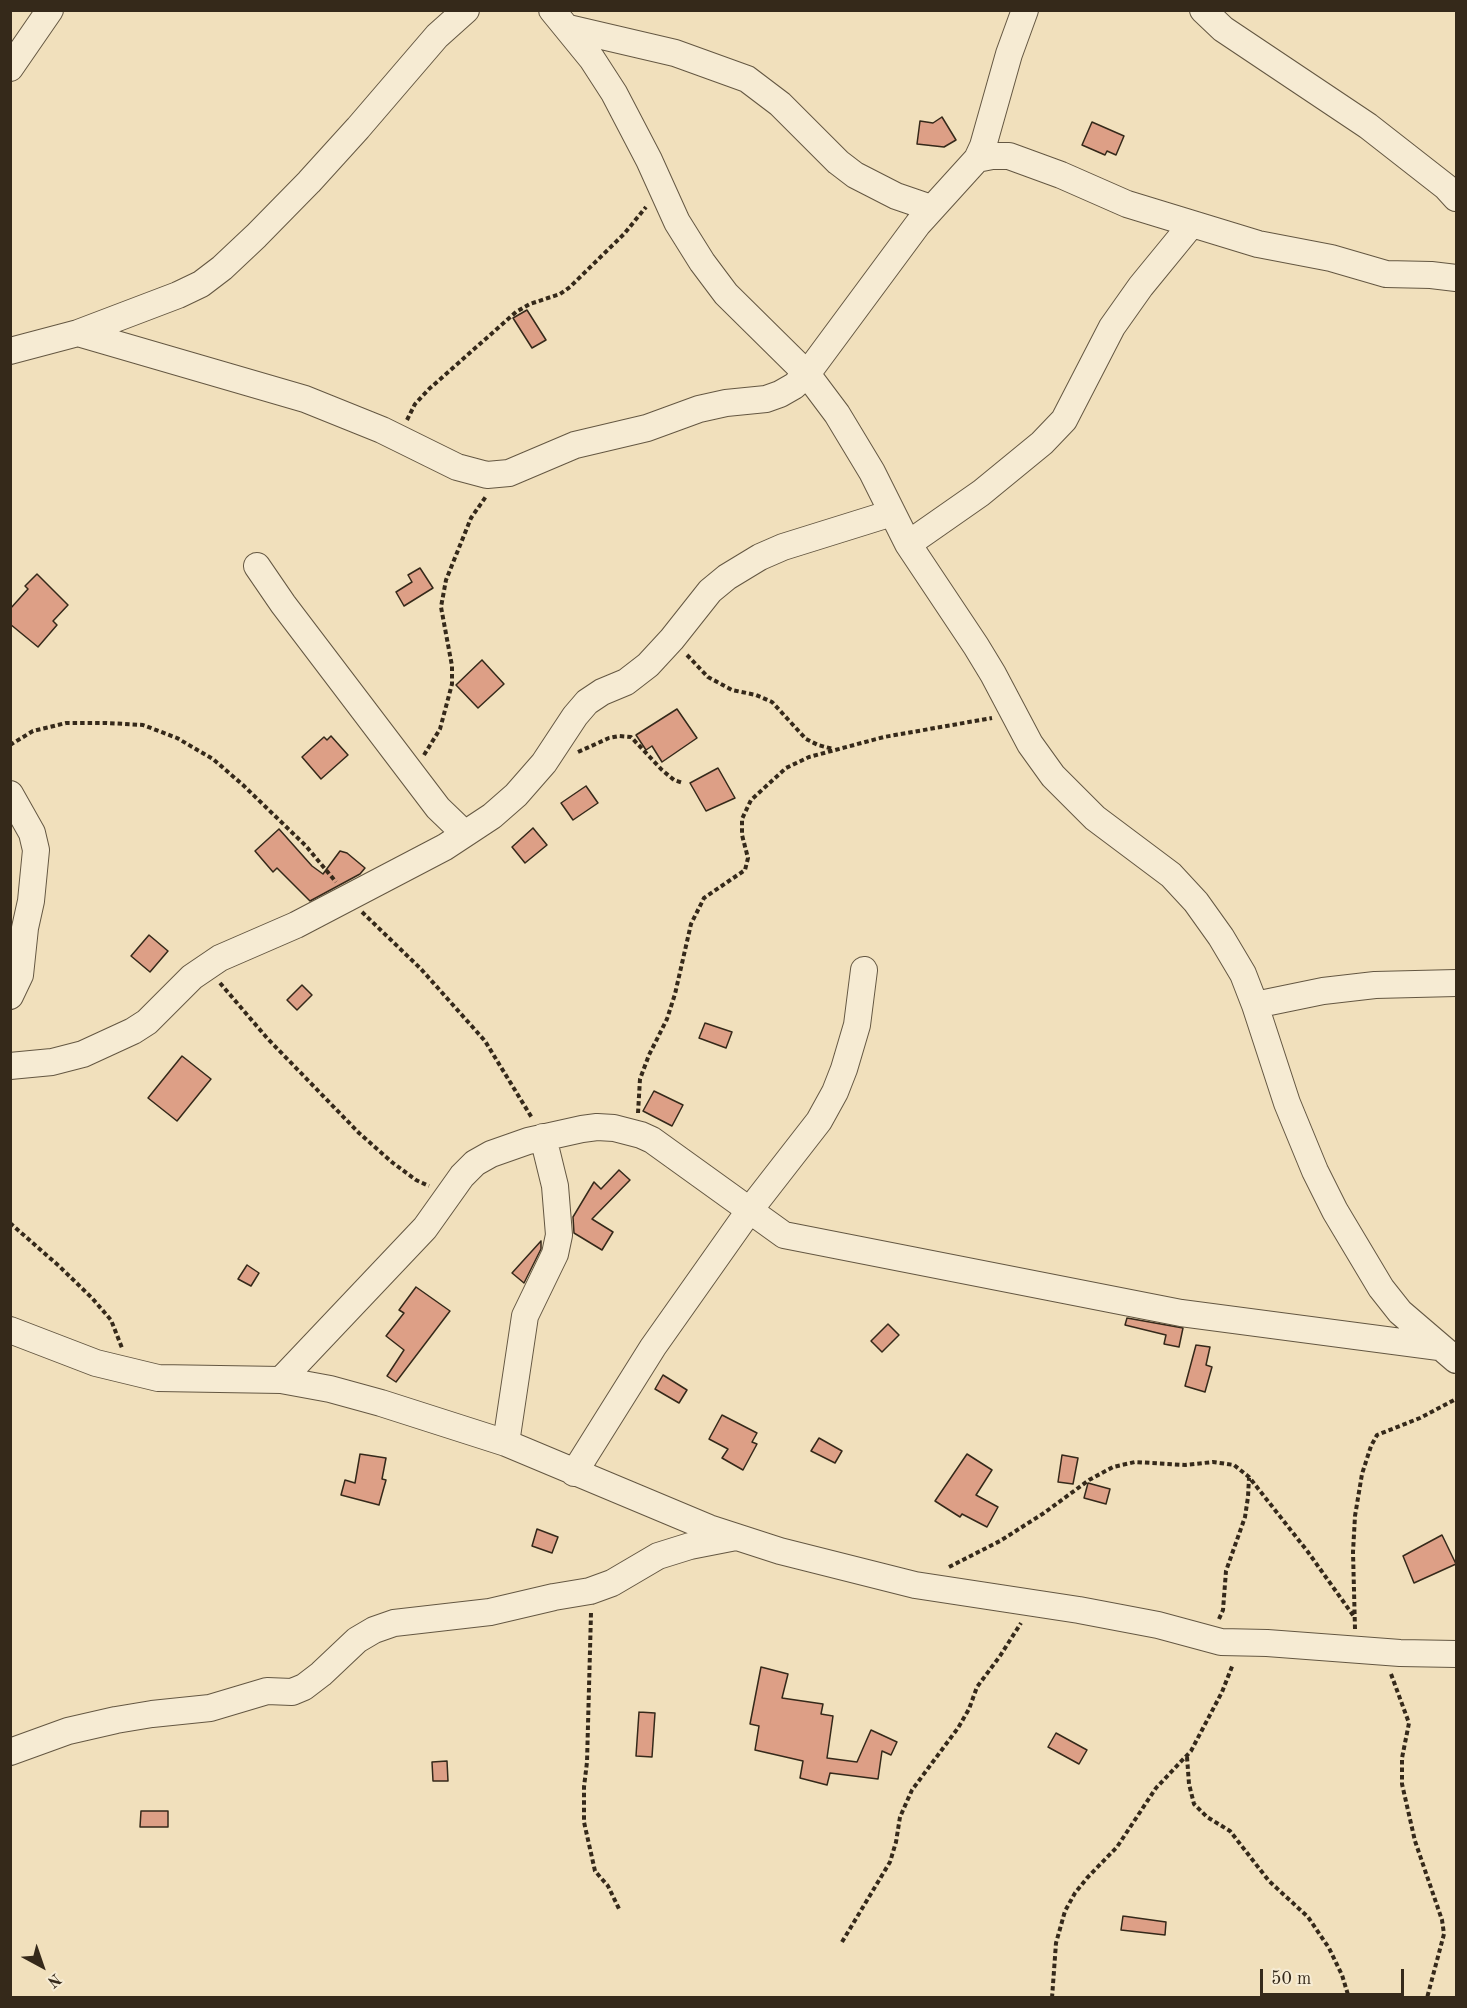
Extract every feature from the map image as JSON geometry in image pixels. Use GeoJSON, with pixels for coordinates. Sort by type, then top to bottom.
{"type":"FeatureCollection","features":[{"type":"Feature","properties":{"kind":"street"},"geometry":{"type":"LineString","coordinates":[[10,68],[50,10]]}},
{"type":"Feature","properties":{"kind":"street"},"geometry":{"type":"LineString","coordinates":[[10,351],[78,333],[201,284],[222,268],[309,182],[437,36],[466,10]]}},
{"type":"Feature","properties":{"kind":"street"},"geometry":{"type":"LineString","coordinates":[[78,333],[331,408],[458,467],[488,475],[509,473],[575,445],[647,428],[699,409],[726,403],[766,399],[794,386],[807,374],[892,258],[932,208],[977,159],[1025,10]]}},
{"type":"Feature","properties":{"kind":"street"},"geometry":{"type":"LineString","coordinates":[[1203,10],[1223,29],[1368,126],[1446,187],[1456,198]]}},
{"type":"Feature","properties":{"kind":"street"},"geometry":{"type":"LineString","coordinates":[[560,19],[675,53],[747,79],[780,104],[838,162],[855,175],[896,196],[932,208]]}},
{"type":"Feature","properties":{"kind":"street"},"geometry":{"type":"LineString","coordinates":[[560,19],[592,59],[614,93],[683,232],[702,262],[726,294],[807,374],[837,414],[858,447],[908,544],[976,646],[1030,744],[1053,776],[1095,818],[1171,875],[1196,902],[1221,937],[1243,974],[1287,1103],[1315,1171],[1335,1211],[1381,1288],[1400,1312],[1448,1353]]}},
{"type":"Feature","properties":{"kind":"street"},"geometry":{"type":"LineString","coordinates":[[977,159],[1009,156],[1127,204],[1258,244],[1331,258],[1386,274],[1456,278]]}},
{"type":"Feature","properties":{"kind":"street"},"geometry":{"type":"LineString","coordinates":[[908,544],[988,487],[1042,443],[1064,420],[1112,327],[1191,225]]}},
{"type":"Feature","properties":{"kind":"street"},"geometry":{"type":"LineString","coordinates":[[10,1066],[52,1062],[83,1054],[133,1031],[147,1022],[192,977],[233,951],[296,925],[445,847],[492,816],[535,775],[587,702],[602,692],[626,682],[648,665],[710,591],[742,567],[791,544],[892,513]]}},
{"type":"Feature","properties":{"kind":"street"},"geometry":{"type":"LineString","coordinates":[[257,566],[283,604],[438,808],[464,833]]}},
{"type":"Feature","properties":{"kind":"street"},"geometry":{"type":"LineString","coordinates":[[10,794],[32,833],[36,850],[20,975],[10,996]]}},
{"type":"Feature","properties":{"kind":"street"},"geometry":{"type":"LineString","coordinates":[[574,1473],[653,1347],[749,1210],[819,1121],[835,1092],[844,1069],[857,1024],[864,970]]}},
{"type":"Feature","properties":{"kind":"street"},"geometry":{"type":"LineString","coordinates":[[1255,1005],[1375,985],[1456,983]]}},
{"type":"Feature","properties":{"kind":"street"},"geometry":{"type":"LineString","coordinates":[[281,1380],[425,1228],[462,1176],[475,1162],[491,1154],[543,1137],[597,1127],[641,1134],[784,1234],[895,1258],[1181,1313],[1448,1353]]}},
{"type":"Feature","properties":{"kind":"street"},"geometry":{"type":"LineString","coordinates":[[506,1443],[525,1316],[555,1254],[559,1235],[555,1185],[543,1137]]}},
{"type":"Feature","properties":{"kind":"street"},"geometry":{"type":"LineString","coordinates":[[10,1330],[96,1363],[158,1378],[281,1380],[330,1389],[381,1403],[506,1443],[709,1528],[780,1551],[915,1585],[1079,1610],[1158,1625],[1207,1639],[1369,1651],[1456,1653]]}},
{"type":"Feature","properties":{"kind":"street"},"geometry":{"type":"LineString","coordinates":[[10,1752],[68,1731],[116,1720],[210,1708],[267,1691],[292,1692],[304,1687],[321,1674],[357,1640],[374,1630],[394,1623],[490,1612],[590,1591],[612,1583],[658,1556],[690,1546],[736,1537]]}},
{"type":"Feature","properties":{"kind":"path"},"geometry":{"type":"LineString","coordinates":[[399,438],[416,404],[429,389],[516,312],[530,304],[560,294],[570,287],[624,234],[662,188]]}},
{"type":"Feature","properties":{"kind":"path"},"geometry":{"type":"LineString","coordinates":[[411,773],[440,729],[452,684],[452,666],[441,607],[446,580],[471,518],[487,494],[509,473]]}},
{"type":"Feature","properties":{"kind":"path"},"geometry":{"type":"LineString","coordinates":[[672,639],[708,677],[732,690],[756,695],[772,702],[806,739],[835,749]]}},
{"type":"Feature","properties":{"kind":"path"},"geometry":{"type":"LineString","coordinates":[[641,1134],[637,1108],[640,1079],[667,1019],[691,924],[704,898],[745,870],[748,858],[742,835],[742,819],[751,800],[786,768],[809,757],[884,737],[1014,714]]}},
{"type":"Feature","properties":{"kind":"path"},"geometry":{"type":"LineString","coordinates":[[10,745],[33,731],[66,723],[143,725],[177,738],[213,759],[306,846],[348,898],[421,969],[485,1041],[543,1137]]}},
{"type":"Feature","properties":{"kind":"path"},"geometry":{"type":"LineString","coordinates":[[569,757],[609,738],[631,737],[662,770],[674,780],[683,783]]}},
{"type":"Feature","properties":{"kind":"path"},"geometry":{"type":"LineString","coordinates":[[206,967],[267,1038],[359,1133],[416,1180],[448,1196]]}},
{"type":"Feature","properties":{"kind":"path"},"geometry":{"type":"LineString","coordinates":[[10,1223],[59,1266],[102,1309],[116,1332],[128,1371]]}},
{"type":"Feature","properties":{"kind":"path"},"geometry":{"type":"LineString","coordinates":[[1355,1617],[1353,1552],[1355,1516],[1362,1474],[1371,1446],[1377,1436],[1420,1418],[1456,1399]]}},
{"type":"Feature","properties":{"kind":"path"},"geometry":{"type":"LineString","coordinates":[[915,1585],[1000,1541],[1089,1480],[1113,1467],[1135,1462],[1185,1465],[1213,1462],[1234,1465],[1249,1477],[1355,1617],[1369,1651],[1404,1705],[1409,1723],[1402,1758],[1402,1784],[1415,1841],[1442,1920],[1444,1934],[1427,1998]]}},
{"type":"Feature","properties":{"kind":"path"},"geometry":{"type":"LineString","coordinates":[[1207,1639],[1223,1610],[1226,1571],[1245,1517],[1249,1477]]}},
{"type":"Feature","properties":{"kind":"path"},"geometry":{"type":"LineString","coordinates":[[590,1591],[591,1661],[584,1822],[595,1871],[608,1886],[620,1911]]}},
{"type":"Feature","properties":{"kind":"path"},"geometry":{"type":"LineString","coordinates":[[842,1942],[890,1862],[900,1817],[912,1790],[958,1728],[978,1687],[1021,1623],[1030,1603]]}},
{"type":"Feature","properties":{"kind":"path"},"geometry":{"type":"LineString","coordinates":[[1052,1998],[1056,1943],[1065,1911],[1087,1878],[1117,1846],[1156,1788],[1187,1756],[1222,1692],[1241,1643]]}},
{"type":"Feature","properties":{"kind":"path"},"geometry":{"type":"LineString","coordinates":[[1187,1756],[1189,1784],[1194,1804],[1207,1817],[1230,1832],[1269,1881],[1308,1917],[1329,1948],[1342,1975],[1349,1998]]}},
{"type":"Feature","properties":{"kind":"building"},"geometry":{"type":"Polygon","coordinates":[[[942,117],[956,140],[944,147],[917,144],[920,121],[933,123],[942,117]]]}},
{"type":"Feature","properties":{"kind":"building"},"geometry":{"type":"Polygon","coordinates":[[[1092,122],[1124,136],[1116,155],[1107,151],[1105,155],[1082,145],[1092,122]]]}},
{"type":"Feature","properties":{"kind":"building"},"geometry":{"type":"Polygon","coordinates":[[[527,310],[546,340],[532,348],[513,318],[527,310]]]}},
{"type":"Feature","properties":{"kind":"building"},"geometry":{"type":"Polygon","coordinates":[[[420,568],[433,588],[404,606],[396,592],[412,582],[408,575],[420,568]]]}},
{"type":"Feature","properties":{"kind":"building"},"geometry":{"type":"Polygon","coordinates":[[[37,574],[68,605],[53,621],[57,625],[38,647],[10,624],[10,609],[28,589],[25,586],[37,574]]]}},
{"type":"Feature","properties":{"kind":"building"},"geometry":{"type":"Polygon","coordinates":[[[482,660],[504,684],[478,708],[456,685],[482,660]]]}},
{"type":"Feature","properties":{"kind":"building"},"geometry":{"type":"Polygon","coordinates":[[[677,709],[697,738],[662,762],[652,746],[646,750],[636,735],[677,709]]]}},
{"type":"Feature","properties":{"kind":"building"},"geometry":{"type":"Polygon","coordinates":[[[331,736],[348,755],[321,779],[302,757],[324,737],[327,740],[331,736]]]}},
{"type":"Feature","properties":{"kind":"building"},"geometry":{"type":"Polygon","coordinates":[[[718,768],[735,798],[706,811],[690,783],[718,768]]]}},
{"type":"Feature","properties":{"kind":"building"},"geometry":{"type":"Polygon","coordinates":[[[586,786],[598,803],[573,820],[561,803],[586,786]]]}},
{"type":"Feature","properties":{"kind":"building"},"geometry":{"type":"Polygon","coordinates":[[[533,828],[547,845],[525,863],[512,847],[533,828]]]}},
{"type":"Feature","properties":{"kind":"building"},"geometry":{"type":"Polygon","coordinates":[[[279,829],[312,866],[323,874],[340,851],[347,853],[365,868],[360,874],[310,901],[277,868],[273,872],[255,851],[279,829]]]}},
{"type":"Feature","properties":{"kind":"building"},"geometry":{"type":"Polygon","coordinates":[[[149,935],[168,951],[150,972],[131,956],[149,935]]]}},
{"type":"Feature","properties":{"kind":"building"},"geometry":{"type":"Polygon","coordinates":[[[302,985],[312,995],[297,1010],[287,1000],[302,985]]]}},
{"type":"Feature","properties":{"kind":"building"},"geometry":{"type":"Polygon","coordinates":[[[705,1023],[732,1032],[726,1048],[699,1038],[705,1023]]]}},
{"type":"Feature","properties":{"kind":"building"},"geometry":{"type":"Polygon","coordinates":[[[182,1056],[211,1079],[177,1121],[148,1098],[182,1056]]]}},
{"type":"Feature","properties":{"kind":"building"},"geometry":{"type":"Polygon","coordinates":[[[654,1091],[683,1105],[672,1126],[643,1111],[654,1091]]]}},
{"type":"Feature","properties":{"kind":"building"},"geometry":{"type":"Polygon","coordinates":[[[619,1170],[630,1180],[592,1219],[613,1232],[602,1250],[574,1233],[573,1217],[594,1182],[601,1189],[619,1170]]]}},
{"type":"Feature","properties":{"kind":"building"},"geometry":{"type":"Polygon","coordinates":[[[541,1241],[541,1249],[524,1283],[512,1273],[541,1241]]]}},
{"type":"Feature","properties":{"kind":"building"},"geometry":{"type":"Polygon","coordinates":[[[247,1265],[259,1273],[251,1286],[238,1279],[247,1265]]]}},
{"type":"Feature","properties":{"kind":"building"},"geometry":{"type":"Polygon","coordinates":[[[416,1287],[450,1311],[396,1382],[387,1376],[404,1350],[386,1336],[404,1313],[399,1310],[416,1287]]]}},
{"type":"Feature","properties":{"kind":"building"},"geometry":{"type":"Polygon","coordinates":[[[1127,1318],[1183,1328],[1179,1347],[1164,1344],[1166,1335],[1125,1325],[1127,1318]]]}},
{"type":"Feature","properties":{"kind":"building"},"geometry":{"type":"Polygon","coordinates":[[[888,1324],[899,1335],[882,1352],[871,1341],[888,1324]]]}},
{"type":"Feature","properties":{"kind":"building"},"geometry":{"type":"Polygon","coordinates":[[[1196,1345],[1210,1347],[1206,1365],[1212,1367],[1205,1392],[1185,1386],[1196,1345]]]}},
{"type":"Feature","properties":{"kind":"building"},"geometry":{"type":"Polygon","coordinates":[[[663,1375],[687,1390],[679,1403],[655,1389],[663,1375]]]}},
{"type":"Feature","properties":{"kind":"building"},"geometry":{"type":"Polygon","coordinates":[[[722,1415],[757,1433],[752,1442],[757,1444],[743,1470],[722,1458],[728,1449],[709,1439],[722,1415]]]}},
{"type":"Feature","properties":{"kind":"building"},"geometry":{"type":"Polygon","coordinates":[[[819,1438],[842,1451],[835,1463],[811,1451],[819,1438]]]}},
{"type":"Feature","properties":{"kind":"building"},"geometry":{"type":"Polygon","coordinates":[[[360,1454],[386,1458],[382,1479],[386,1480],[379,1505],[341,1495],[345,1480],[355,1483],[360,1454]]]}},
{"type":"Feature","properties":{"kind":"building"},"geometry":{"type":"Polygon","coordinates":[[[967,1454],[992,1470],[976,1495],[998,1507],[987,1527],[962,1514],[960,1517],[935,1501],[967,1454]]]}},
{"type":"Feature","properties":{"kind":"building"},"geometry":{"type":"Polygon","coordinates":[[[1062,1455],[1078,1458],[1073,1484],[1058,1482],[1062,1455]]]}},
{"type":"Feature","properties":{"kind":"building"},"geometry":{"type":"Polygon","coordinates":[[[1088,1483],[1110,1489],[1106,1504],[1084,1498],[1088,1483]]]}},
{"type":"Feature","properties":{"kind":"building"},"geometry":{"type":"Polygon","coordinates":[[[537,1529],[558,1537],[552,1553],[532,1546],[537,1529]]]}},
{"type":"Feature","properties":{"kind":"building"},"geometry":{"type":"Polygon","coordinates":[[[1442,1535],[1456,1564],[1414,1583],[1403,1556],[1442,1535]]]}},
{"type":"Feature","properties":{"kind":"building"},"geometry":{"type":"Polygon","coordinates":[[[761,1667],[788,1674],[782,1698],[823,1704],[821,1714],[833,1716],[827,1758],[857,1762],[871,1730],[897,1742],[891,1755],[882,1751],[878,1779],[830,1773],[827,1785],[800,1778],[803,1761],[755,1750],[759,1726],[750,1724],[761,1667]]]}},
{"type":"Feature","properties":{"kind":"building"},"geometry":{"type":"Polygon","coordinates":[[[639,1712],[655,1713],[652,1757],[636,1756],[639,1712]]]}},
{"type":"Feature","properties":{"kind":"building"},"geometry":{"type":"Polygon","coordinates":[[[1056,1733],[1087,1750],[1079,1764],[1048,1747],[1056,1733]]]}},
{"type":"Feature","properties":{"kind":"building"},"geometry":{"type":"Polygon","coordinates":[[[447,1761],[448,1781],[433,1781],[432,1762],[447,1761]]]}},
{"type":"Feature","properties":{"kind":"building"},"geometry":{"type":"Polygon","coordinates":[[[141,1811],[168,1811],[168,1827],[140,1827],[141,1811]]]}},
{"type":"Feature","properties":{"kind":"building"},"geometry":{"type":"Polygon","coordinates":[[[1123,1916],[1166,1922],[1165,1935],[1121,1930],[1123,1916]]]}}]}
